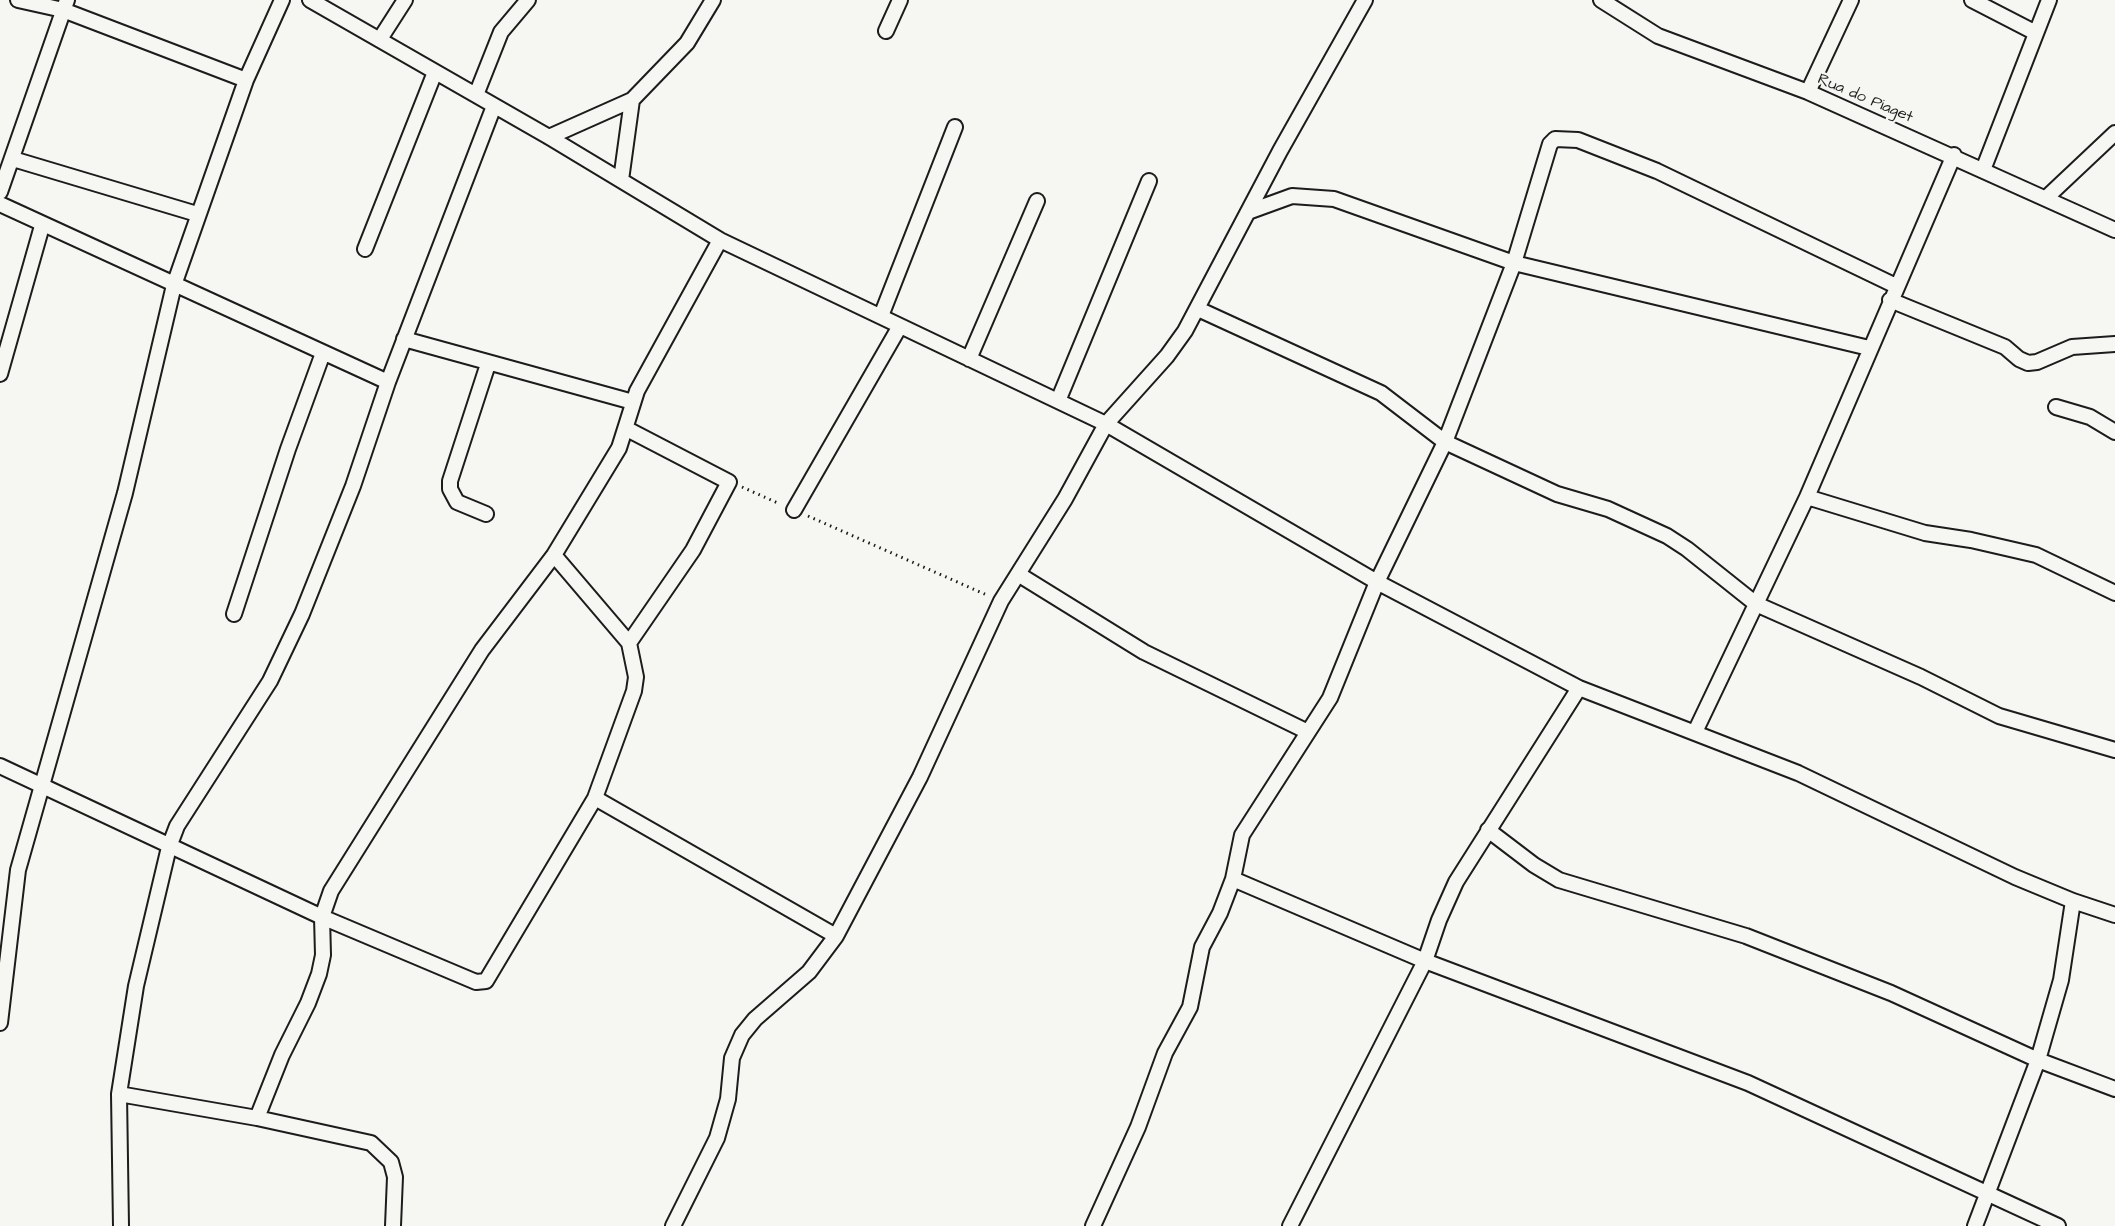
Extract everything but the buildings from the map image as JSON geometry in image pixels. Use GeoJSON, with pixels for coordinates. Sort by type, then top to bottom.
{"type":"FeatureCollection","features":[{"type":"Feature","properties":{"kind":"street"},"geometry":{"type":"LineString","coordinates":[[18,0],[65,5],[246,80]]}},
{"type":"Feature","properties":{"kind":"street"},"geometry":{"type":"LineString","coordinates":[[0,1023],[18,870],[40,785],[125,493],[174,285],[197,214],[246,80],[282,0]]}},
{"type":"Feature","properties":{"kind":"street"},"geometry":{"type":"LineString","coordinates":[[310,0],[549,137],[720,240],[1106,424],[1377,582],[1579,688],[1808,778],[2014,877],[2115,915]]}},
{"type":"Feature","properties":{"kind":"street"},"geometry":{"type":"LineString","coordinates":[[380,39],[405,0]]}},
{"type":"Feature","properties":{"kind":"street"},"geometry":{"type":"LineString","coordinates":[[476,95],[501,32],[528,0]]}},
{"type":"Feature","properties":{"kind":"street"},"geometry":{"type":"LineString","coordinates":[[549,137],[632,100],[687,43],[713,0]]}},
{"type":"Feature","properties":{"kind":"street"},"geometry":{"type":"LineString","coordinates":[[886,31],[900,0]]}},
{"type":"Feature","properties":{"kind":"street"},"geometry":{"type":"LineString","coordinates":[[673,1226],[717,1138],[728,1099],[732,1058],[742,1035],[755,1019],[809,972],[836,936],[920,777],[1001,601],[1065,499],[1106,424],[1167,356],[1198,309],[1248,212],[1365,0]]}},
{"type":"Feature","properties":{"kind":"street","name":"Rua do Piaget"},"geometry":{"type":"LineString","coordinates":[[1601,0],[1658,36],[1808,92],[1954,155],[2115,230]]}},
{"type":"Feature","properties":{"kind":"street"},"geometry":{"type":"LineString","coordinates":[[1808,92],[1851,0]]}},
{"type":"Feature","properties":{"kind":"street"},"geometry":{"type":"LineString","coordinates":[[1972,0],[2036,33]]}},
{"type":"Feature","properties":{"kind":"street"},"geometry":{"type":"LineString","coordinates":[[1983,170],[2049,0]]}},
{"type":"Feature","properties":{"kind":"street"},"geometry":{"type":"LineString","coordinates":[[0,192],[65,5]]}},
{"type":"Feature","properties":{"kind":"street"},"geometry":{"type":"LineString","coordinates":[[365,249],[435,72]]}},
{"type":"Feature","properties":{"kind":"street"},"geometry":{"type":"LineString","coordinates":[[621,180],[632,100]]}},
{"type":"Feature","properties":{"kind":"street"},"geometry":{"type":"LineString","coordinates":[[121,1226],[119,1094],[136,986],[160,894],[169,847],[177,826],[281,659],[353,486],[388,382],[494,106]]}},
{"type":"Feature","properties":{"kind":"street"},"geometry":{"type":"LineString","coordinates":[[881,316],[955,127]]}},
{"type":"Feature","properties":{"kind":"street"},"geometry":{"type":"LineString","coordinates":[[2046,198],[2115,133]]}},
{"type":"Feature","properties":{"kind":"street"},"geometry":{"type":"LineString","coordinates":[[1093,1226],[1138,1127],[1165,1053],[1190,1007],[1202,946],[1220,913],[1233,879],[1242,835],[1330,698],[1377,582],[1445,442],[1514,263],[1550,144],[1555,139],[1578,140],[1679,180],[1896,286]]}},
{"type":"Feature","properties":{"kind":"street"},"geometry":{"type":"LineString","coordinates":[[1695,732],[1807,497],[1869,348],[1954,155]]}},
{"type":"Feature","properties":{"kind":"street"},"geometry":{"type":"LineString","coordinates":[[13,159],[197,214]]}},
{"type":"Feature","properties":{"kind":"street"},"geometry":{"type":"LineString","coordinates":[[1058,401],[1149,181]]}},
{"type":"Feature","properties":{"kind":"street"},"geometry":{"type":"LineString","coordinates":[[1248,212],[1292,196],[1334,199],[1514,263],[1869,348]]}},
{"type":"Feature","properties":{"kind":"street"},"geometry":{"type":"LineString","coordinates":[[969,359],[1038,201]]}},
{"type":"Feature","properties":{"kind":"street"},"geometry":{"type":"LineString","coordinates":[[0,204],[388,382]]}},
{"type":"Feature","properties":{"kind":"street"},"geometry":{"type":"LineString","coordinates":[[0,374],[42,225]]}},
{"type":"Feature","properties":{"kind":"street"},"geometry":{"type":"LineString","coordinates":[[257,1118],[282,1054],[308,1003],[319,974],[323,955],[322,917],[331,891],[482,650],[554,555],[619,448],[627,429],[633,402],[720,240]]}},
{"type":"Feature","properties":{"kind":"street"},"geometry":{"type":"LineString","coordinates":[[1890,300],[2005,347],[2019,359],[2028,363],[2037,362],[2072,347],[2115,344]]}},
{"type":"Feature","properties":{"kind":"street"},"geometry":{"type":"LineString","coordinates":[[1198,309],[1381,393],[1445,442],[1557,494],[1608,509],[1667,536],[1687,549],[1756,604],[1921,677],[1999,716],[2115,750]]}},
{"type":"Feature","properties":{"kind":"street"},"geometry":{"type":"LineString","coordinates":[[795,510],[900,326]]}},
{"type":"Feature","properties":{"kind":"street"},"geometry":{"type":"LineString","coordinates":[[404,339],[633,402]]}},
{"type":"Feature","properties":{"kind":"street"},"geometry":{"type":"LineString","coordinates":[[234,614],[288,449],[323,353]]}},
{"type":"Feature","properties":{"kind":"street"},"geometry":{"type":"LineString","coordinates":[[486,514],[457,502],[452,497],[450,481],[489,364]]}},
{"type":"Feature","properties":{"kind":"street"},"geometry":{"type":"LineString","coordinates":[[2056,407],[2090,417],[2115,432]]}},
{"type":"Feature","properties":{"kind":"street"},"geometry":{"type":"LineString","coordinates":[[627,429],[729,482],[693,550],[629,643]]}},
{"type":"Feature","properties":{"kind":"street"},"geometry":{"type":"LineString","coordinates":[[1807,497],[1925,533],[1971,540],[2036,555],[2115,593]]}},
{"type":"Feature","properties":{"kind":"street"},"geometry":{"type":"LineString","coordinates":[[0,766],[322,917],[476,982],[486,981],[595,798],[634,691],[635,669],[629,643],[554,555]]}},
{"type":"Feature","properties":{"kind":"street"},"geometry":{"type":"LineString","coordinates":[[1018,574],[1144,652],[1308,732]]}},
{"type":"Feature","properties":{"kind":"street"},"geometry":{"type":"LineString","coordinates":[[1290,1226],[1425,962],[1439,920],[1456,882],[1579,688]]}},
{"type":"Feature","properties":{"kind":"street"},"geometry":{"type":"LineString","coordinates":[[595,798],[674,841],[836,936]]}},
{"type":"Feature","properties":{"kind":"street"},"geometry":{"type":"LineString","coordinates":[[1488,830],[1534,865],[1559,880],[1746,936],[1891,993],[2038,1060],[2115,1089]]}},
{"type":"Feature","properties":{"kind":"street"},"geometry":{"type":"LineString","coordinates":[[1233,879],[1425,962],[1748,1083],[2058,1226]]}},
{"type":"Feature","properties":{"kind":"street"},"geometry":{"type":"LineString","coordinates":[[1975,1226],[2038,1060],[2061,980],[2073,901]]}},
{"type":"Feature","properties":{"kind":"street"},"geometry":{"type":"LineString","coordinates":[[119,1094],[257,1118],[371,1143],[381,1150],[391,1162],[395,1177],[393,1226]]}},
{"type":"Feature","properties":{"kind":"path"},"geometry":{"type":"LineString","coordinates":[[729,482],[1001,601]]}}]}
